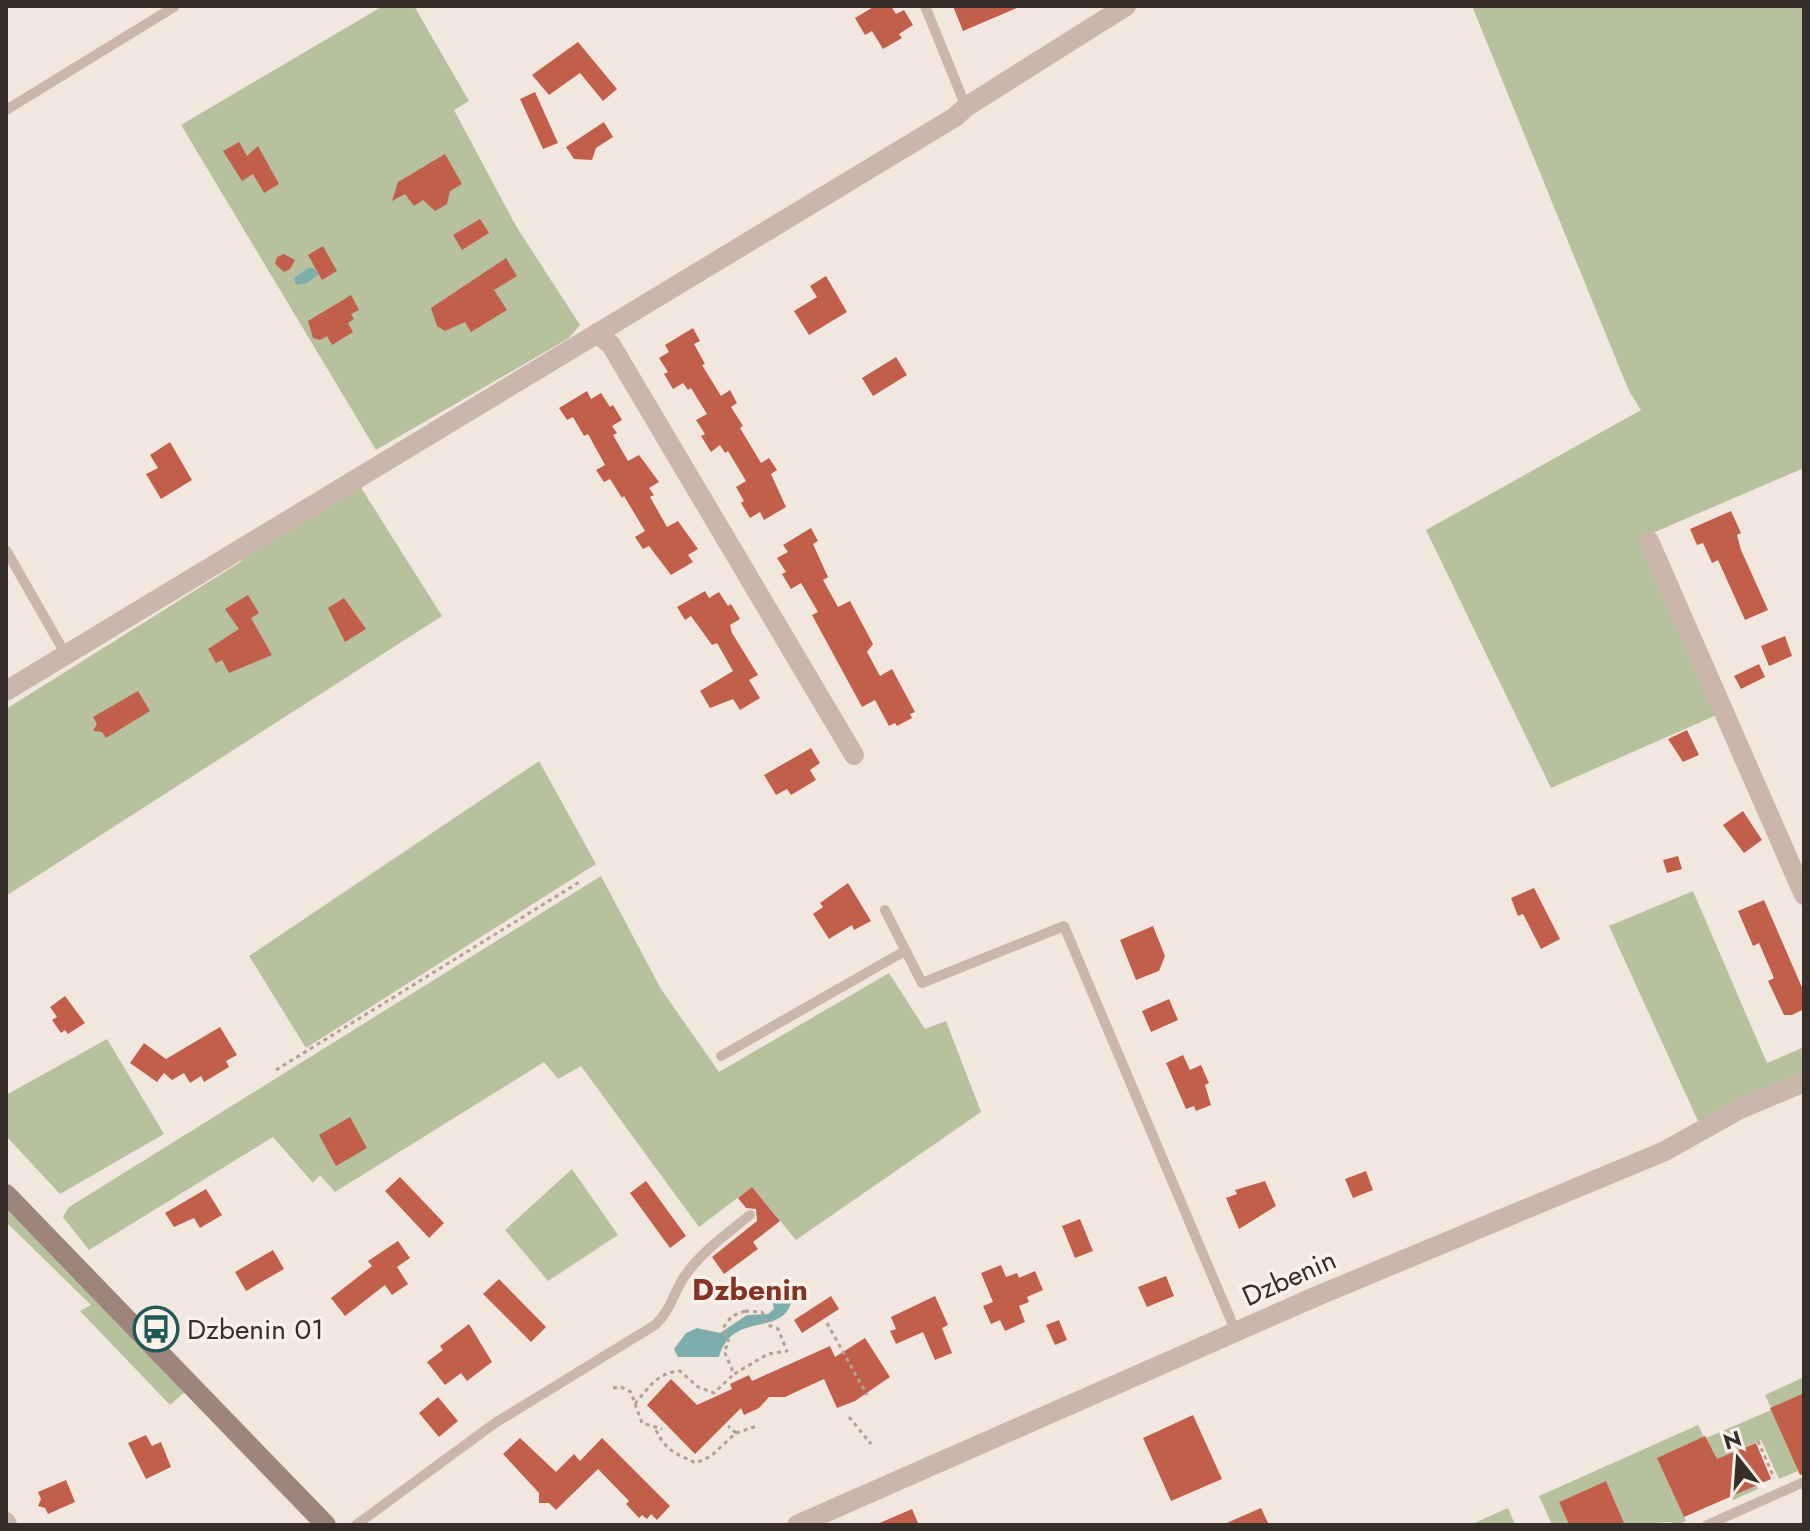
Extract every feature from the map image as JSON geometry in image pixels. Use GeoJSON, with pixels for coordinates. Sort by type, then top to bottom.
{"type":"FeatureCollection","features":[{"type":"Feature","properties":{"kind":"street"},"geometry":{"type":"LineString","coordinates":[[6,691],[955,117],[1126,6]]}},
{"type":"Feature","properties":{"kind":"street"},"geometry":{"type":"LineString","coordinates":[[597,333],[611,345],[854,755]]}},
{"type":"Feature","properties":{"kind":"street"},"geometry":{"type":"LineString","coordinates":[[1649,541],[1804,895]]}},
{"type":"Feature","properties":{"kind":"street","name":"Dzbenin"},"geometry":{"type":"LineString","coordinates":[[797,1525],[1236,1332],[1665,1151],[1738,1110],[1804,1082]]}},
{"type":"Feature","properties":{"kind":"street"},"geometry":{"type":"LineString","coordinates":[[6,1194],[326,1525]]}},
{"type":"Feature","properties":{"kind":"lane"},"geometry":{"type":"LineString","coordinates":[[925,6],[966,107]]}},
{"type":"Feature","properties":{"kind":"lane"},"geometry":{"type":"LineString","coordinates":[[6,110],[174,7]]}},
{"type":"Feature","properties":{"kind":"lane"},"geometry":{"type":"LineString","coordinates":[[6,550],[66,655]]}},
{"type":"Feature","properties":{"kind":"lane"},"geometry":{"type":"LineString","coordinates":[[885,910],[903,952],[922,983],[1064,926],[1236,1332]]}},
{"type":"Feature","properties":{"kind":"lane"},"geometry":{"type":"LineString","coordinates":[[721,1056],[903,952]]}},
{"type":"Feature","properties":{"kind":"lane"},"geometry":{"type":"LineString","coordinates":[[356,1525],[495,1423],[655,1325],[666,1315],[682,1279],[696,1261],[750,1215]]}},
{"type":"Feature","properties":{"kind":"lane"},"geometry":{"type":"LineString","coordinates":[[1707,1525],[1804,1482]]}},
{"type":"Feature","properties":{"kind":"path"},"geometry":{"type":"LineString","coordinates":[[276,1070],[581,881]]}},
{"type":"Feature","properties":{"kind":"path"},"geometry":{"type":"LineString","coordinates":[[635,1404],[656,1379],[670,1371],[680,1371],[698,1387],[714,1393],[734,1374],[768,1354],[787,1351],[778,1329],[768,1325],[762,1312],[745,1311],[732,1316],[723,1328],[729,1342],[724,1351],[734,1374]]}},
{"type":"Feature","properties":{"kind":"path"},"geometry":{"type":"LineString","coordinates":[[827,1323],[867,1395]]}},
{"type":"Feature","properties":{"kind":"path"},"geometry":{"type":"LineString","coordinates":[[613,1388],[621,1387],[631,1392],[642,1423],[659,1430],[662,1445],[696,1463],[704,1462],[736,1433],[757,1426]]}},
{"type":"Feature","properties":{"kind":"path"},"geometry":{"type":"LineString","coordinates":[[849,1417],[871,1444]]}},
{"type":"Feature","properties":{"kind":"path"},"geometry":{"type":"LineString","coordinates":[[728,1426],[736,1433]]}},
{"type":"Feature","properties":{"kind":"path"},"geometry":{"type":"LineString","coordinates":[[1758,1441],[1777,1485]]}},
{"type":"Feature","properties":{"kind":"green space"},"geometry":{"type":"Polygon","coordinates":[[[383,6],[414,6],[469,101],[454,110],[516,226],[580,325],[569,338],[376,450],[181,125],[383,6]]]}},
{"type":"Feature","properties":{"kind":"green space"},"geometry":{"type":"Polygon","coordinates":[[[1472,6],[1804,6],[1804,468],[1641,538],[1719,714],[1551,788],[1426,530],[1641,410],[1629,391],[1472,6]]]}},
{"type":"Feature","properties":{"kind":"green space"},"geometry":{"type":"Polygon","coordinates":[[[360,486],[442,616],[6,896],[6,709],[242,561],[240,556],[360,486]]]}},
{"type":"Feature","properties":{"kind":"green space"},"geometry":{"type":"Polygon","coordinates":[[[539,761],[596,864],[306,1048],[249,956],[539,761]]]}},
{"type":"Feature","properties":{"kind":"green space"},"geometry":{"type":"Polygon","coordinates":[[[601,876],[661,989],[719,1072],[889,973],[925,1029],[946,1021],[981,1112],[796,1240],[752,1187],[699,1227],[581,1066],[558,1079],[544,1062],[335,1192],[320,1175],[313,1183],[273,1137],[89,1250],[63,1217],[69,1207],[601,876]]]}},
{"type":"Feature","properties":{"kind":"green space"},"geometry":{"type":"Polygon","coordinates":[[[1693,891],[1767,1063],[1804,1047],[1804,1076],[1698,1121],[1609,926],[1693,891]]]}},
{"type":"Feature","properties":{"kind":"green space"},"geometry":{"type":"Polygon","coordinates":[[[107,1039],[164,1134],[60,1194],[6,1136],[6,1095],[107,1039]]]}},
{"type":"Feature","properties":{"kind":"green space"},"geometry":{"type":"Polygon","coordinates":[[[572,1169],[618,1235],[548,1281],[505,1230],[572,1169]]]}},
{"type":"Feature","properties":{"kind":"green space"},"geometry":{"type":"Polygon","coordinates":[[[6,1209],[187,1390],[170,1405],[80,1311],[91,1305],[6,1222],[6,1209]]]}},
{"type":"Feature","properties":{"kind":"green space"},"geometry":{"type":"Polygon","coordinates":[[[1804,1377],[1804,1393],[1771,1408],[1765,1395],[1804,1377]]]}},
{"type":"Feature","properties":{"kind":"green space"},"geometry":{"type":"Polygon","coordinates":[[[1771,1410],[1798,1471],[1779,1479],[1761,1440],[1741,1449],[1758,1489],[1733,1500],[1706,1438],[1771,1410]]]}},
{"type":"Feature","properties":{"kind":"green space"},"geometry":{"type":"Polygon","coordinates":[[[1698,1425],[1704,1437],[1658,1458],[1686,1521],[1677,1525],[1671,1522],[1625,1525],[1606,1481],[1559,1502],[1569,1525],[1552,1525],[1539,1496],[1698,1425]]]}},
{"type":"Feature","properties":{"kind":"green space"},"geometry":{"type":"Polygon","coordinates":[[[1508,1508],[1515,1525],[1470,1525],[1508,1508]]]}},
{"type":"Feature","properties":{"kind":"water"},"geometry":{"type":"Polygon","coordinates":[[[308,268],[319,274],[307,283],[296,285],[294,278],[308,268]]]}},
{"type":"Feature","properties":{"kind":"water"},"geometry":{"type":"Polygon","coordinates":[[[777,1289],[792,1298],[788,1310],[780,1318],[735,1333],[726,1342],[719,1357],[678,1357],[674,1349],[686,1333],[697,1328],[720,1333],[747,1315],[768,1314],[774,1309],[770,1290],[777,1289]]]}},
{"type":"Feature","properties":{"kind":"building"},"geometry":{"type":"Polygon","coordinates":[[[875,6],[891,6],[896,14],[904,10],[913,25],[899,34],[902,38],[883,49],[872,31],[865,35],[855,18],[875,6]]]}},
{"type":"Feature","properties":{"kind":"building"},"geometry":{"type":"Polygon","coordinates":[[[953,6],[1019,6],[1019,7],[963,31],[953,6]]]}},
{"type":"Feature","properties":{"kind":"building"},"geometry":{"type":"Polygon","coordinates":[[[578,42],[617,89],[603,101],[580,73],[549,95],[532,75],[578,42]]]}},
{"type":"Feature","properties":{"kind":"building"},"geometry":{"type":"Polygon","coordinates":[[[535,92],[558,143],[543,149],[520,99],[535,92]]]}},
{"type":"Feature","properties":{"kind":"building"},"geometry":{"type":"Polygon","coordinates":[[[604,122],[613,137],[596,148],[592,160],[574,159],[566,147],[604,122]]]}},
{"type":"Feature","properties":{"kind":"building"},"geometry":{"type":"Polygon","coordinates":[[[239,142],[247,156],[258,146],[279,184],[264,193],[253,174],[242,181],[223,151],[239,142]]]}},
{"type":"Feature","properties":{"kind":"building"},"geometry":{"type":"Polygon","coordinates":[[[445,154],[462,184],[450,191],[447,204],[435,211],[423,200],[414,206],[405,194],[392,201],[398,182],[445,154]]]}},
{"type":"Feature","properties":{"kind":"building"},"geometry":{"type":"Polygon","coordinates":[[[480,219],[489,233],[462,250],[453,235],[480,219]]]}},
{"type":"Feature","properties":{"kind":"building"},"geometry":{"type":"Polygon","coordinates":[[[323,246],[337,271],[322,280],[308,255],[323,246]]]}},
{"type":"Feature","properties":{"kind":"building"},"geometry":{"type":"Polygon","coordinates":[[[284,254],[295,260],[284,272],[275,264],[277,257],[284,254]]]}},
{"type":"Feature","properties":{"kind":"building"},"geometry":{"type":"Polygon","coordinates":[[[506,258],[517,276],[494,290],[507,310],[471,332],[465,322],[445,331],[437,326],[431,308],[506,258]]]}},
{"type":"Feature","properties":{"kind":"building"},"geometry":{"type":"Polygon","coordinates":[[[826,276],[847,312],[809,335],[794,311],[817,297],[810,286],[826,276]]]}},
{"type":"Feature","properties":{"kind":"building"},"geometry":{"type":"Polygon","coordinates":[[[351,295],[359,310],[351,314],[354,319],[348,323],[353,332],[332,345],[327,336],[320,340],[313,338],[308,321],[351,295]]]}},
{"type":"Feature","properties":{"kind":"building"},"geometry":{"type":"Polygon","coordinates":[[[693,328],[700,341],[694,344],[705,364],[702,365],[721,396],[730,390],[737,403],[731,407],[761,463],[769,458],[777,470],[771,474],[786,507],[764,520],[760,512],[750,518],[741,503],[744,501],[736,487],[746,481],[728,451],[725,453],[720,445],[711,452],[701,436],[705,434],[696,420],[707,414],[691,388],[688,390],[683,383],[673,389],[664,374],[668,372],[659,358],[669,352],[665,345],[693,328]]]}},
{"type":"Feature","properties":{"kind":"building"},"geometry":{"type":"Polygon","coordinates":[[[896,357],[907,375],[873,396],[862,378],[896,357]]]}},
{"type":"Feature","properties":{"kind":"building"},"geometry":{"type":"Polygon","coordinates":[[[587,391],[591,399],[601,393],[610,407],[613,405],[622,420],[612,426],[617,433],[613,435],[628,461],[639,455],[659,482],[649,488],[654,495],[650,497],[667,527],[678,521],[698,549],[688,555],[693,562],[671,575],[649,546],[643,549],[635,537],[645,531],[624,496],[622,498],[610,479],[604,482],[596,470],[605,465],[588,434],[584,436],[573,417],[567,420],[559,408],[587,391]]]}},
{"type":"Feature","properties":{"kind":"building"},"geometry":{"type":"Polygon","coordinates":[[[170,442],[192,480],[161,499],[146,474],[158,468],[150,455],[170,442]]]}},
{"type":"Feature","properties":{"kind":"building"},"geometry":{"type":"Polygon","coordinates":[[[1731,511],[1741,533],[1737,535],[1741,550],[1768,610],[1745,620],[1718,560],[1712,563],[1703,543],[1697,545],[1690,529],[1731,511]]]}},
{"type":"Feature","properties":{"kind":"building"},"geometry":{"type":"Polygon","coordinates":[[[811,528],[818,541],[813,544],[828,577],[823,580],[838,607],[850,601],[873,644],[867,652],[880,676],[892,669],[915,712],[910,714],[912,718],[897,726],[895,723],[889,726],[875,700],[862,707],[812,615],[818,612],[801,583],[791,589],[782,574],[786,572],[777,558],[788,552],[783,545],[811,528]]]}},
{"type":"Feature","properties":{"kind":"building"},"geometry":{"type":"Polygon","coordinates":[[[705,591],[709,598],[719,592],[728,606],[731,604],[740,619],[730,625],[732,633],[758,675],[749,680],[760,698],[740,710],[733,699],[710,708],[700,691],[733,671],[717,643],[712,645],[691,616],[685,620],[677,607],[705,591]]]}},
{"type":"Feature","properties":{"kind":"building"},"geometry":{"type":"Polygon","coordinates":[[[248,595],[259,613],[251,618],[272,655],[229,673],[222,660],[216,663],[208,649],[239,629],[225,609],[248,595]]]}},
{"type":"Feature","properties":{"kind":"building"},"geometry":{"type":"Polygon","coordinates":[[[344,598],[366,629],[345,642],[328,608],[344,598]]]}},
{"type":"Feature","properties":{"kind":"building"},"geometry":{"type":"Polygon","coordinates":[[[1785,636],[1792,656],[1769,666],[1761,646],[1785,636]]]}},
{"type":"Feature","properties":{"kind":"building"},"geometry":{"type":"Polygon","coordinates":[[[1759,664],[1765,677],[1741,689],[1734,676],[1759,664]]]}},
{"type":"Feature","properties":{"kind":"building"},"geometry":{"type":"Polygon","coordinates":[[[138,691],[150,711],[106,738],[102,732],[93,731],[97,724],[93,717],[138,691]]]}},
{"type":"Feature","properties":{"kind":"building"},"geometry":{"type":"Polygon","coordinates":[[[1687,730],[1699,755],[1683,762],[1668,739],[1687,730]]]}},
{"type":"Feature","properties":{"kind":"building"},"geometry":{"type":"Polygon","coordinates":[[[811,748],[820,763],[810,770],[816,780],[791,795],[787,789],[776,795],[764,775],[811,748]]]}},
{"type":"Feature","properties":{"kind":"building"},"geometry":{"type":"Polygon","coordinates":[[[1743,811],[1762,840],[1744,853],[1723,825],[1743,811]]]}},
{"type":"Feature","properties":{"kind":"building"},"geometry":{"type":"Polygon","coordinates":[[[1678,856],[1682,869],[1667,873],[1663,860],[1678,856]]]}},
{"type":"Feature","properties":{"kind":"building"},"geometry":{"type":"Polygon","coordinates":[[[848,883],[871,921],[854,930],[852,925],[829,939],[813,914],[823,907],[820,903],[848,883]]]}},
{"type":"Feature","properties":{"kind":"building"},"geometry":{"type":"Polygon","coordinates":[[[1534,888],[1560,939],[1541,949],[1523,914],[1518,916],[1511,898],[1534,888]]]}},
{"type":"Feature","properties":{"kind":"building"},"geometry":{"type":"Polygon","coordinates":[[[1764,900],[1804,992],[1804,1009],[1792,1015],[1784,1015],[1768,981],[1774,978],[1759,943],[1753,946],[1738,911],[1764,900]]]}},
{"type":"Feature","properties":{"kind":"building"},"geometry":{"type":"Polygon","coordinates":[[[1153,926],[1165,956],[1159,971],[1136,980],[1120,940],[1153,926]]]}},
{"type":"Feature","properties":{"kind":"building"},"geometry":{"type":"Polygon","coordinates":[[[65,996],[85,1023],[68,1034],[65,1030],[61,1033],[52,1020],[57,1017],[50,1007],[65,996]]]}},
{"type":"Feature","properties":{"kind":"building"},"geometry":{"type":"Polygon","coordinates":[[[1169,999],[1178,1020],[1151,1032],[1142,1011],[1169,999]]]}},
{"type":"Feature","properties":{"kind":"building"},"geometry":{"type":"Polygon","coordinates":[[[220,1027],[237,1055],[226,1061],[229,1067],[204,1082],[201,1076],[190,1083],[184,1073],[172,1080],[164,1073],[157,1082],[130,1063],[144,1043],[166,1059],[220,1027]]]}},
{"type":"Feature","properties":{"kind":"building"},"geometry":{"type":"Polygon","coordinates":[[[1183,1055],[1190,1070],[1201,1065],[1209,1083],[1205,1085],[1211,1105],[1196,1111],[1194,1106],[1186,1109],[1166,1063],[1183,1055]]]}},
{"type":"Feature","properties":{"kind":"building"},"geometry":{"type":"Polygon","coordinates":[[[350,1117],[367,1148],[336,1166],[319,1135],[350,1117]]]}},
{"type":"Feature","properties":{"kind":"building"},"geometry":{"type":"Polygon","coordinates":[[[1366,1171],[1373,1190],[1353,1198],[1345,1179],[1366,1171]]]}},
{"type":"Feature","properties":{"kind":"building"},"geometry":{"type":"Polygon","coordinates":[[[400,1177],[444,1223],[429,1238],[385,1191],[400,1177]]]}},
{"type":"Feature","properties":{"kind":"building"},"geometry":{"type":"Polygon","coordinates":[[[646,1181],[686,1236],[670,1248],[630,1193],[646,1181]]]}},
{"type":"Feature","properties":{"kind":"building"},"geometry":{"type":"Polygon","coordinates":[[[1265,1181],[1276,1206],[1239,1229],[1226,1198],[1237,1194],[1235,1190],[1265,1181]]]}},
{"type":"Feature","properties":{"kind":"building"},"geometry":{"type":"Polygon","coordinates":[[[752,1187],[780,1221],[753,1242],[758,1249],[724,1274],[712,1257],[757,1221],[756,1209],[746,1208],[738,1198],[752,1187]]]}},
{"type":"Feature","properties":{"kind":"building"},"geometry":{"type":"Polygon","coordinates":[[[206,1189],[222,1215],[200,1228],[194,1218],[174,1227],[165,1213],[206,1189]]]}},
{"type":"Feature","properties":{"kind":"building"},"geometry":{"type":"Polygon","coordinates":[[[1080,1219],[1093,1251],[1075,1258],[1062,1226],[1080,1219]]]}},
{"type":"Feature","properties":{"kind":"building"},"geometry":{"type":"Polygon","coordinates":[[[398,1241],[410,1258],[397,1267],[408,1284],[392,1295],[385,1285],[345,1316],[331,1298],[372,1266],[368,1261],[398,1241]]]}},
{"type":"Feature","properties":{"kind":"building"},"geometry":{"type":"Polygon","coordinates":[[[273,1250],[284,1269],[246,1291],[235,1272],[273,1250]]]}},
{"type":"Feature","properties":{"kind":"building"},"geometry":{"type":"Polygon","coordinates":[[[1001,1265],[1006,1277],[1017,1273],[1019,1278],[1035,1271],[1043,1290],[1027,1297],[1029,1302],[1019,1306],[1025,1322],[1005,1331],[1000,1320],[991,1324],[983,1306],[993,1302],[981,1273],[1001,1265]]]}},
{"type":"Feature","properties":{"kind":"building"},"geometry":{"type":"Polygon","coordinates":[[[1166,1276],[1174,1296],[1147,1307],[1138,1287],[1166,1276]]]}},
{"type":"Feature","properties":{"kind":"building"},"geometry":{"type":"Polygon","coordinates":[[[499,1279],[546,1327],[531,1342],[483,1294],[499,1279]]]}},
{"type":"Feature","properties":{"kind":"building"},"geometry":{"type":"Polygon","coordinates":[[[831,1296],[839,1309],[802,1333],[794,1320],[831,1296]]]}},
{"type":"Feature","properties":{"kind":"building"},"geometry":{"type":"Polygon","coordinates":[[[935,1296],[948,1325],[942,1328],[952,1353],[935,1360],[923,1332],[896,1344],[890,1331],[896,1329],[891,1317],[935,1296]]]}},
{"type":"Feature","properties":{"kind":"building"},"geometry":{"type":"Polygon","coordinates":[[[1059,1320],[1067,1340],[1055,1345],[1046,1325],[1059,1320]]]}},
{"type":"Feature","properties":{"kind":"building"},"geometry":{"type":"Polygon","coordinates":[[[469,1324],[492,1362],[467,1381],[461,1373],[445,1385],[427,1362],[443,1350],[440,1346],[469,1324]]]}},
{"type":"Feature","properties":{"kind":"building"},"geometry":{"type":"Polygon","coordinates":[[[865,1338],[890,1377],[855,1401],[837,1408],[824,1379],[785,1397],[769,1397],[759,1408],[744,1415],[741,1408],[695,1454],[647,1405],[671,1379],[697,1405],[732,1389],[730,1384],[749,1375],[752,1381],[830,1346],[835,1357],[865,1338]]]}},
{"type":"Feature","properties":{"kind":"building"},"geometry":{"type":"Polygon","coordinates":[[[1804,1393],[1804,1474],[1800,1475],[1770,1408],[1804,1393]]]}},
{"type":"Feature","properties":{"kind":"building"},"geometry":{"type":"Polygon","coordinates":[[[438,1397],[458,1421],[439,1437],[419,1413],[438,1397]]]}},
{"type":"Feature","properties":{"kind":"building"},"geometry":{"type":"Polygon","coordinates":[[[1193,1415],[1222,1479],[1171,1501],[1143,1438],[1193,1415]]]}},
{"type":"Feature","properties":{"kind":"building"},"geometry":{"type":"Polygon","coordinates":[[[146,1435],[152,1446],[161,1442],[171,1467],[146,1479],[128,1443],[146,1435]]]}},
{"type":"Feature","properties":{"kind":"building"},"geometry":{"type":"Polygon","coordinates":[[[1705,1436],[1717,1459],[1756,1443],[1771,1479],[1684,1517],[1657,1458],[1705,1436]]]}},
{"type":"Feature","properties":{"kind":"building"},"geometry":{"type":"Polygon","coordinates":[[[520,1438],[556,1472],[574,1454],[580,1461],[602,1438],[670,1506],[657,1520],[651,1514],[647,1519],[642,1515],[639,1518],[626,1504],[629,1501],[598,1469],[556,1510],[549,1503],[539,1503],[539,1493],[503,1454],[520,1438]]]}},
{"type":"Feature","properties":{"kind":"building"},"geometry":{"type":"Polygon","coordinates":[[[66,1480],[75,1502],[48,1514],[45,1508],[38,1506],[41,1499],[38,1492],[66,1480]]]}},
{"type":"Feature","properties":{"kind":"building"},"geometry":{"type":"Polygon","coordinates":[[[1606,1481],[1625,1525],[1569,1525],[1559,1502],[1606,1481]]]}},
{"type":"Feature","properties":{"kind":"building"},"geometry":{"type":"Polygon","coordinates":[[[1261,1508],[1269,1525],[1222,1525],[1261,1508]]]}},
{"type":"Feature","properties":{"kind":"building"},"geometry":{"type":"Polygon","coordinates":[[[912,1509],[919,1525],[875,1525],[912,1509]]]}},
{"type":"Feature","properties":{"kind":"place","name":"Dzbenin 01"},"geometry":{"type":"Point","coordinates":[156,1329]}},
{"type":"Feature","properties":{"kind":"district","name":"Dzbenin"},"geometry":{"type":"Point","coordinates":[750,1289]}}]}
